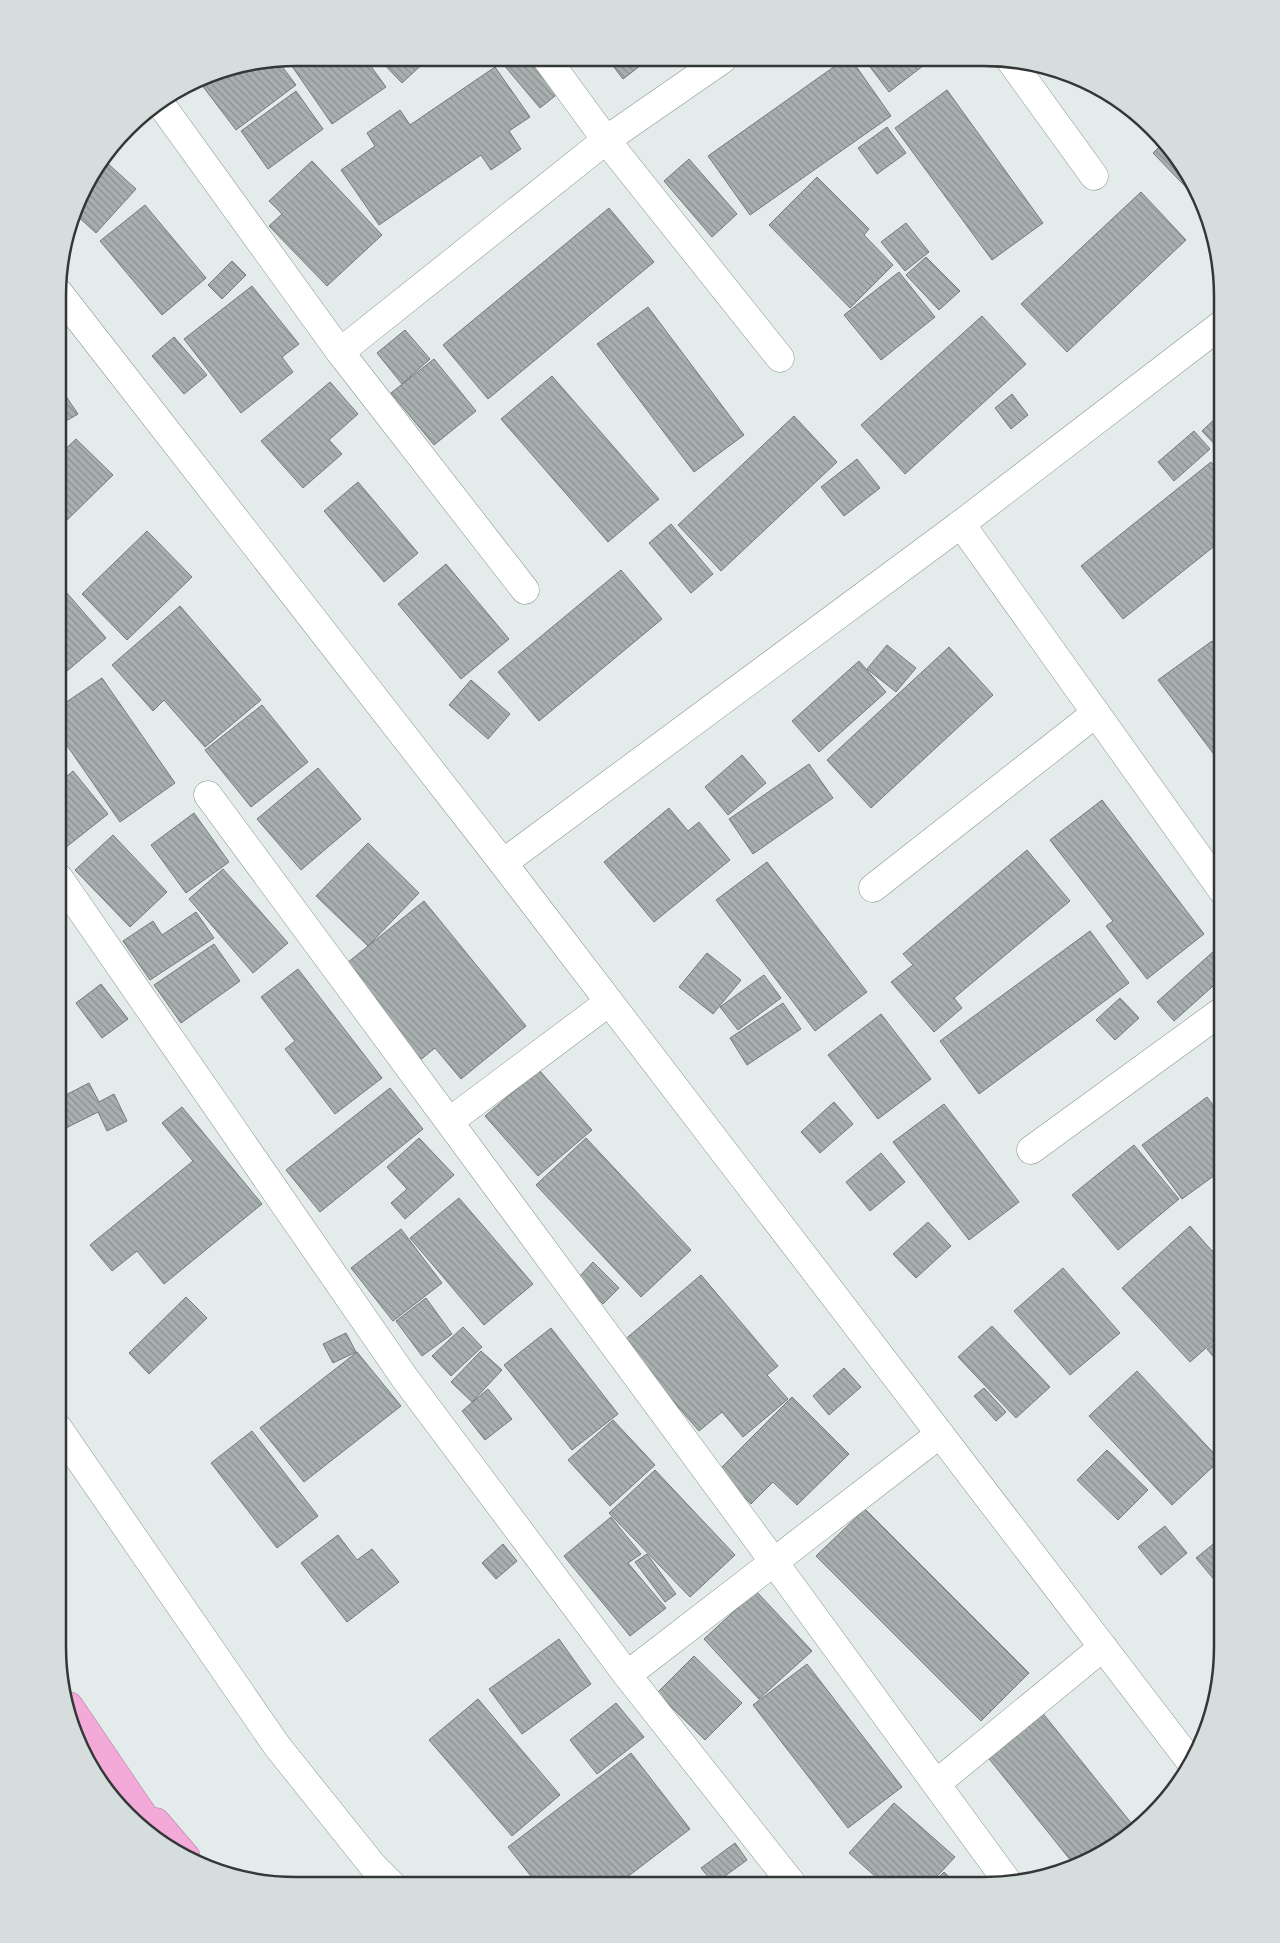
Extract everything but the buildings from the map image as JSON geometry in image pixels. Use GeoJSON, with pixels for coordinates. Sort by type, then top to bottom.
{"type":"FeatureCollection","features":[{"type":"Feature","properties":{"kind":"highway"},"geometry":{"type":"LineString","coordinates":[[77,1718],[149,1824]]}},
{"type":"Feature","properties":{"kind":"highway"},"geometry":{"type":"LineString","coordinates":[[120,1780],[172,1840]]}},
{"type":"Feature","properties":{"kind":"street"},"geometry":{"type":"LineString","coordinates":[[552,66],[606,140],[780,358]]}},
{"type":"Feature","properties":{"kind":"street"},"geometry":{"type":"LineString","coordinates":[[340,352],[606,140],[713,66]]}},
{"type":"Feature","properties":{"kind":"street"},"geometry":{"type":"LineString","coordinates":[[1016,68],[1094,176]]}},
{"type":"Feature","properties":{"kind":"street"},"geometry":{"type":"LineString","coordinates":[[164,108],[340,352],[525,590]]}},
{"type":"Feature","properties":{"kind":"street"},"geometry":{"type":"LineString","coordinates":[[66,301],[503,863],[1187,1755]]}},
{"type":"Feature","properties":{"kind":"street"},"geometry":{"type":"LineString","coordinates":[[503,863],[961,524],[1214,330]]}},
{"type":"Feature","properties":{"kind":"street"},"geometry":{"type":"LineString","coordinates":[[961,524],[1214,879]]}},
{"type":"Feature","properties":{"kind":"street"},"geometry":{"type":"LineString","coordinates":[[873,888],[1096,714]]}},
{"type":"Feature","properties":{"kind":"street"},"geometry":{"type":"LineString","coordinates":[[208,795],[1003,1876]]}},
{"type":"Feature","properties":{"kind":"street"},"geometry":{"type":"LineString","coordinates":[[66,888],[404,1376],[627,1675],[787,1877]]}},
{"type":"Feature","properties":{"kind":"street"},"geometry":{"type":"LineString","coordinates":[[450,1122],[609,1002]]}},
{"type":"Feature","properties":{"kind":"street"},"geometry":{"type":"LineString","coordinates":[[1031,1150],[1214,1017]]}},
{"type":"Feature","properties":{"kind":"street"},"geometry":{"type":"LineString","coordinates":[[627,1675],[940,1434]]}},
{"type":"Feature","properties":{"kind":"street"},"geometry":{"type":"LineString","coordinates":[[66,1440],[277,1746],[373,1866],[384,1877]]}},
{"type":"Feature","properties":{"kind":"street"},"geometry":{"type":"LineString","coordinates":[[936,1783],[1103,1647]]}}]}
